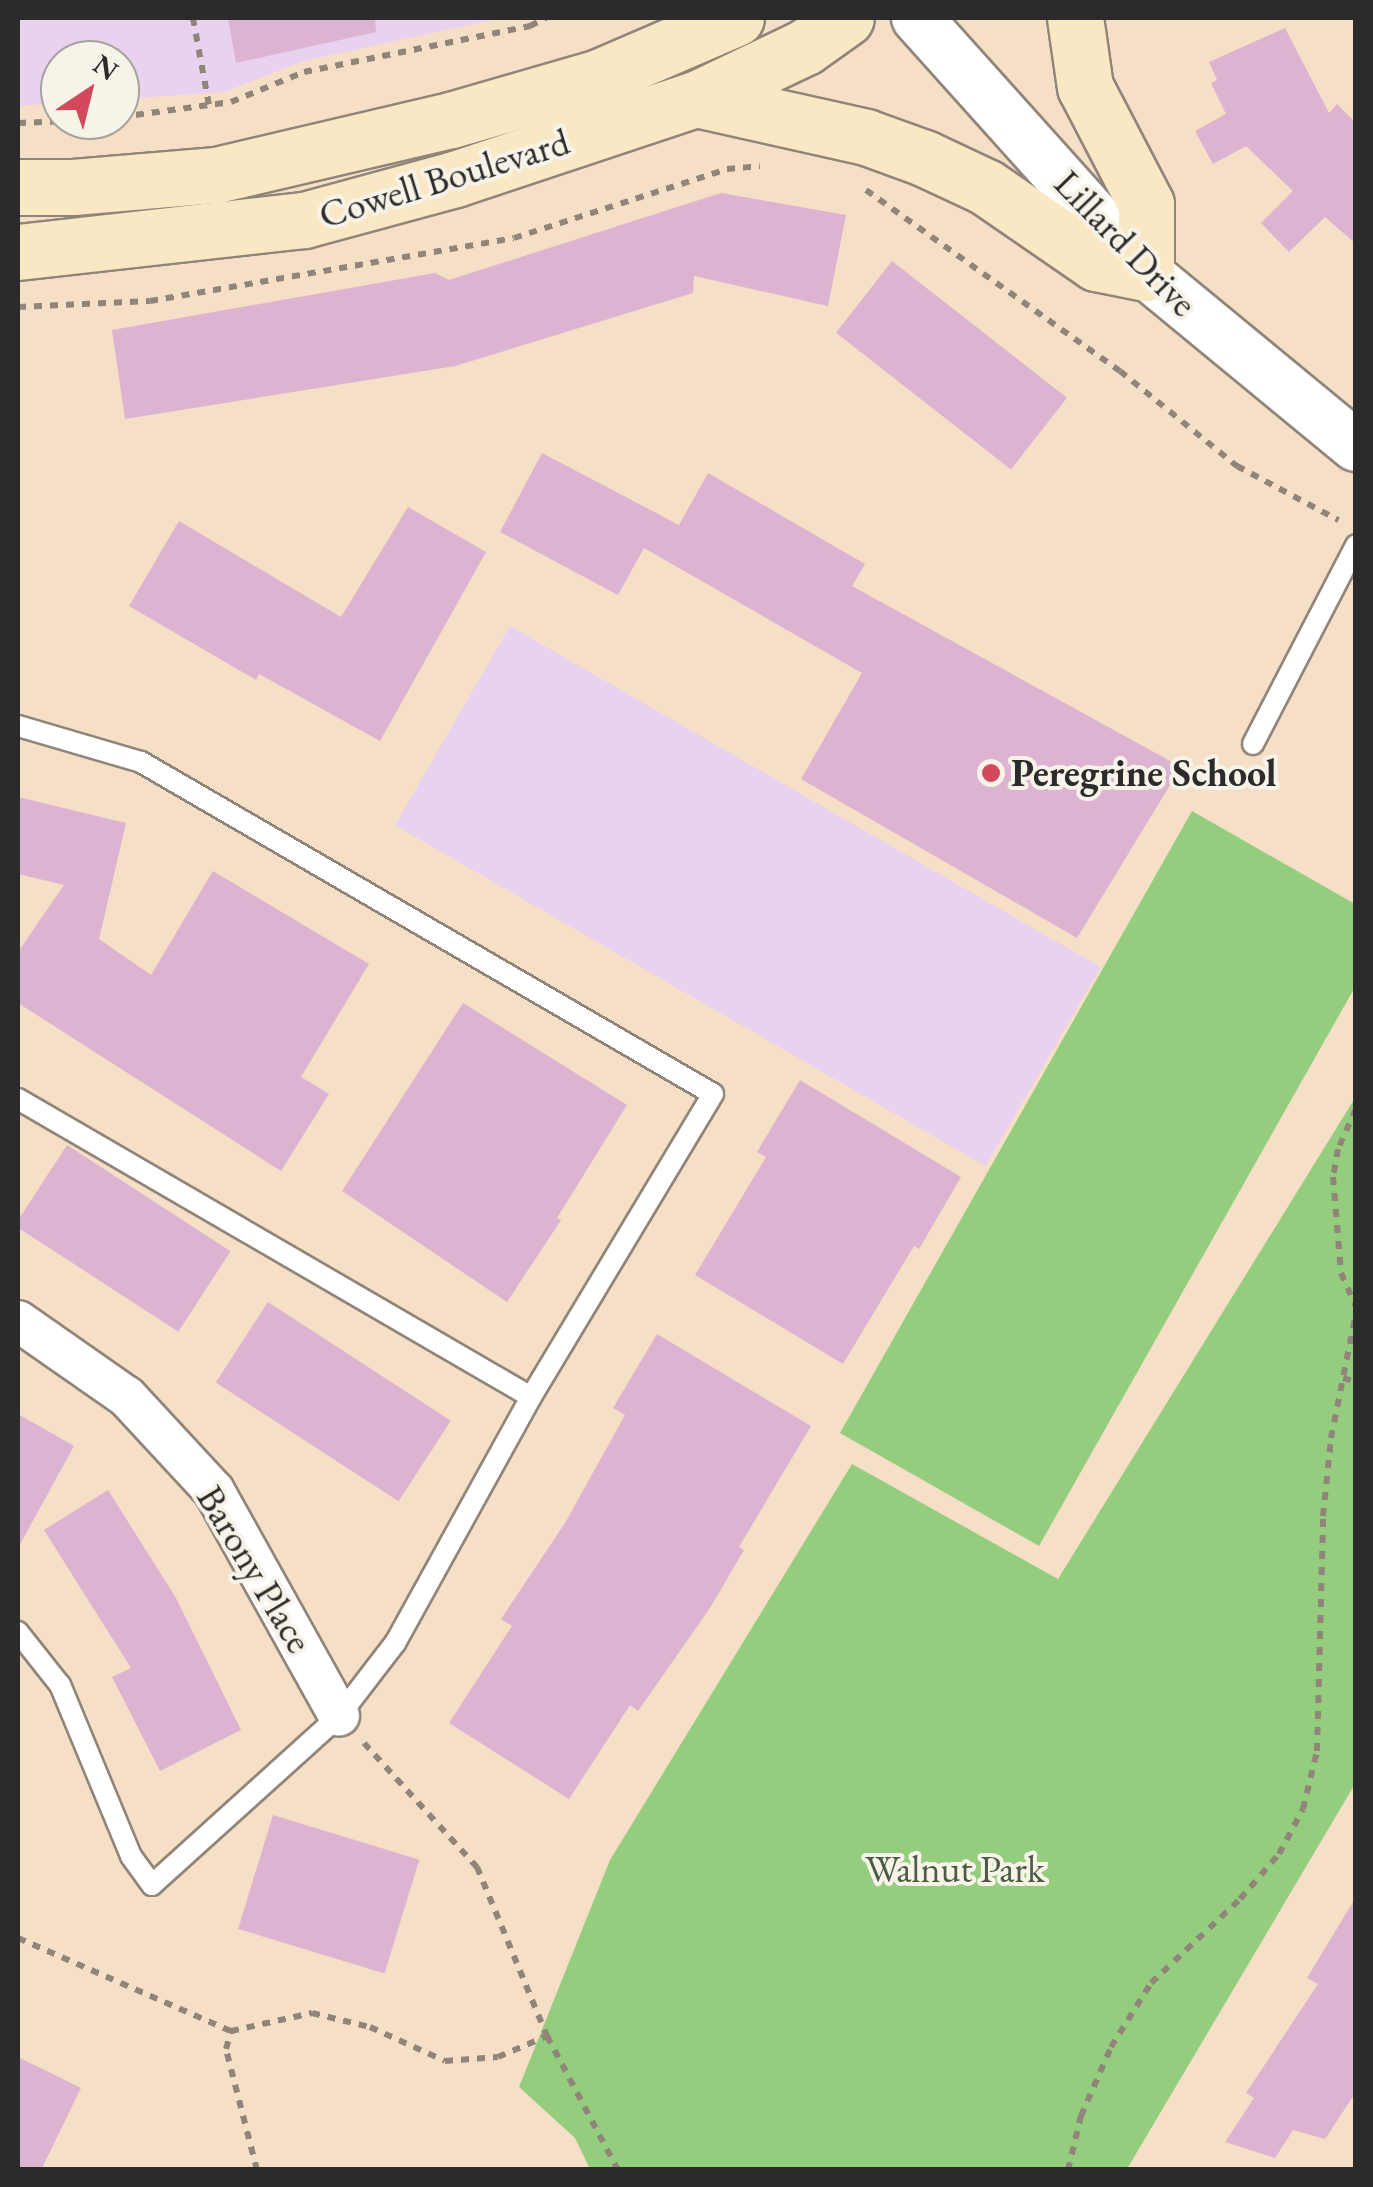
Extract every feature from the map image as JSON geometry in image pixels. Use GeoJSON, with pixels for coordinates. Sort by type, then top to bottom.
{"type":"FeatureCollection","features":[{"type":"Feature","properties":{"kind":"main road"},"geometry":{"type":"LineString","coordinates":[[599,78],[666,18]]}},
{"type":"Feature","properties":{"kind":"main road","name":"Cowell Boulevard"},"geometry":{"type":"LineString","coordinates":[[18,252],[75,216],[216,175],[451,120],[599,78],[736,18]]}},
{"type":"Feature","properties":{"kind":"main road","name":"Cowell Boulevard"},"geometry":{"type":"LineString","coordinates":[[18,186],[75,216],[304,220],[455,179],[696,99],[805,48],[846,18]]}},
{"type":"Feature","properties":{"kind":"main road"},"geometry":{"type":"LineString","coordinates":[[696,99],[866,136],[924,158],[986,188],[1096,264],[1146,273],[1146,204],[1085,87],[1075,18]]}},
{"type":"Feature","properties":{"kind":"street","name":"Lillard Drive"},"geometry":{"type":"LineString","coordinates":[[917,18],[1146,273],[1356,446]]}},
{"type":"Feature","properties":{"kind":"street","name":"Barony Place"},"geometry":{"type":"LineString","coordinates":[[18,1321],[127,1397],[214,1490],[339,1716]]}},
{"type":"Feature","properties":{"kind":"lane"},"geometry":{"type":"LineString","coordinates":[[1253,744],[1356,545]]}},
{"type":"Feature","properties":{"kind":"lane"},"geometry":{"type":"LineString","coordinates":[[18,726],[142,762],[713,1094],[531,1397],[395,1643],[339,1716],[152,1885],[131,1856],[60,1685],[18,1632]]}},
{"type":"Feature","properties":{"kind":"lane"},"geometry":{"type":"LineString","coordinates":[[18,1099],[531,1397]]}},
{"type":"Feature","properties":{"kind":"path"},"geometry":{"type":"LineString","coordinates":[[193,18],[209,105]]}},
{"type":"Feature","properties":{"kind":"path"},"geometry":{"type":"LineString","coordinates":[[140,114],[230,102],[304,72],[546,18]]}},
{"type":"Feature","properties":{"kind":"path"},"geometry":{"type":"LineString","coordinates":[[18,307],[150,301],[495,241],[728,169],[776,168]]}},
{"type":"Feature","properties":{"kind":"path"},"geometry":{"type":"LineString","coordinates":[[860,184],[1120,371],[1237,466],[1344,524]]}},
{"type":"Feature","properties":{"kind":"path"},"geometry":{"type":"LineString","coordinates":[[1068,2170],[1080,2116],[1111,2047],[1151,1983],[1240,1899],[1279,1854],[1303,1809],[1317,1752],[1322,1516],[1356,1309],[1341,1273],[1333,1177],[1338,1149],[1356,1110]]}},
{"type":"Feature","properties":{"kind":"path"},"geometry":{"type":"LineString","coordinates":[[1343,1378],[1356,1382]]}},
{"type":"Feature","properties":{"kind":"path"},"geometry":{"type":"LineString","coordinates":[[339,1716],[477,1866],[547,2036],[618,2170]]}},
{"type":"Feature","properties":{"kind":"path"},"geometry":{"type":"LineString","coordinates":[[18,1938],[232,2031],[312,2013],[370,2027],[445,2062],[498,2057],[547,2036]]}},
{"type":"Feature","properties":{"kind":"path"},"geometry":{"type":"LineString","coordinates":[[232,2031],[226,2048],[256,2170]]}},
{"type":"Feature","properties":{"kind":"shaded area"},"geometry":{"type":"Polygon","coordinates":[[[18,18],[501,18],[303,61],[224,92],[140,98],[140,40],[40,40],[40,104],[18,106],[18,18]]]}},
{"type":"Feature","properties":{"kind":"shaded area"},"geometry":{"type":"Polygon","coordinates":[[[510,626],[1101,967],[986,1166],[395,825],[510,626]]]}},
{"type":"Feature","properties":{"kind":"green space"},"geometry":{"type":"Polygon","coordinates":[[[1192,811],[1355,904],[1355,987],[1039,1546],[840,1433],[1192,811]]]}},
{"type":"Feature","properties":{"kind":"green space","name":"Walnut Park"},"geometry":{"type":"Polygon","coordinates":[[[1355,1098],[1355,1784],[1127,2169],[590,2169],[575,2138],[519,2087],[610,1860],[852,1464],[1058,1579],[1355,1098]]]}},
{"type":"Feature","properties":{"kind":"building"},"geometry":{"type":"Polygon","coordinates":[[[228,18],[375,18],[376,32],[236,63],[228,18]]]}},
{"type":"Feature","properties":{"kind":"building"},"geometry":{"type":"Polygon","coordinates":[[[1285,28],[1329,113],[1337,104],[1356,123],[1356,244],[1325,217],[1289,252],[1261,223],[1293,191],[1246,146],[1213,164],[1195,131],[1226,114],[1211,83],[1217,80],[1209,62],[1285,28]]]}},
{"type":"Feature","properties":{"kind":"building"},"geometry":{"type":"Polygon","coordinates":[[[721,193],[846,215],[828,306],[694,276],[693,293],[455,366],[125,419],[112,330],[435,273],[449,280],[721,193]]]}},
{"type":"Feature","properties":{"kind":"building"},"geometry":{"type":"Polygon","coordinates":[[[892,261],[1067,398],[1011,469],[836,333],[892,261]]]}},
{"type":"Feature","properties":{"kind":"building","name":"Peregrine School"},"geometry":{"type":"Polygon","coordinates":[[[542,453],[679,525],[708,473],[865,564],[852,586],[1181,767],[1077,938],[801,779],[862,673],[644,548],[618,595],[500,532],[542,453]]]}},
{"type":"Feature","properties":{"kind":"building"},"geometry":{"type":"Polygon","coordinates":[[[408,507],[486,552],[380,741],[259,674],[256,680],[129,606],[179,521],[341,617],[408,507]]]}},
{"type":"Feature","properties":{"kind":"building"},"geometry":{"type":"Polygon","coordinates":[[[18,797],[126,823],[99,939],[151,975],[213,871],[369,964],[301,1077],[329,1094],[281,1171],[18,1003],[18,952],[64,885],[18,874],[18,797]]]}},
{"type":"Feature","properties":{"kind":"building"},"geometry":{"type":"Polygon","coordinates":[[[463,1003],[627,1105],[557,1218],[561,1220],[507,1302],[342,1191],[463,1003]]]}},
{"type":"Feature","properties":{"kind":"building"},"geometry":{"type":"Polygon","coordinates":[[[800,1080],[961,1177],[843,1364],[695,1275],[766,1157],[757,1152],[800,1080]]]}},
{"type":"Feature","properties":{"kind":"building"},"geometry":{"type":"Polygon","coordinates":[[[67,1145],[231,1251],[178,1332],[18,1228],[18,1220],[67,1145]]]}},
{"type":"Feature","properties":{"kind":"building"},"geometry":{"type":"Polygon","coordinates":[[[268,1302],[451,1421],[399,1501],[216,1383],[268,1302]]]}},
{"type":"Feature","properties":{"kind":"building"},"geometry":{"type":"Polygon","coordinates":[[[657,1334],[811,1426],[739,1547],[744,1550],[710,1608],[638,1711],[630,1705],[569,1799],[449,1723],[512,1626],[501,1619],[565,1523],[625,1415],[613,1408],[657,1334]]]}},
{"type":"Feature","properties":{"kind":"building"},"geometry":{"type":"Polygon","coordinates":[[[18,1414],[74,1446],[18,1548],[18,1414]]]}},
{"type":"Feature","properties":{"kind":"building"},"geometry":{"type":"Polygon","coordinates":[[[108,1490],[176,1598],[241,1730],[160,1771],[112,1677],[131,1668],[44,1530],[108,1490]]]}},
{"type":"Feature","properties":{"kind":"building"},"geometry":{"type":"Polygon","coordinates":[[[273,1815],[419,1860],[385,1974],[238,1929],[273,1815]]]}},
{"type":"Feature","properties":{"kind":"building"},"geometry":{"type":"Polygon","coordinates":[[[1356,1897],[1356,2092],[1325,2139],[1293,2130],[1275,2158],[1225,2142],[1254,2098],[1246,2093],[1318,1984],[1307,1978],[1356,1897]]]}},
{"type":"Feature","properties":{"kind":"building"},"geometry":{"type":"Polygon","coordinates":[[[18,2057],[81,2088],[41,2170],[18,2170],[18,2057]]]}},
{"type":"Feature","properties":{"kind":"place","name":"Peregrine School"},"geometry":{"type":"Point","coordinates":[991,773]}}]}
